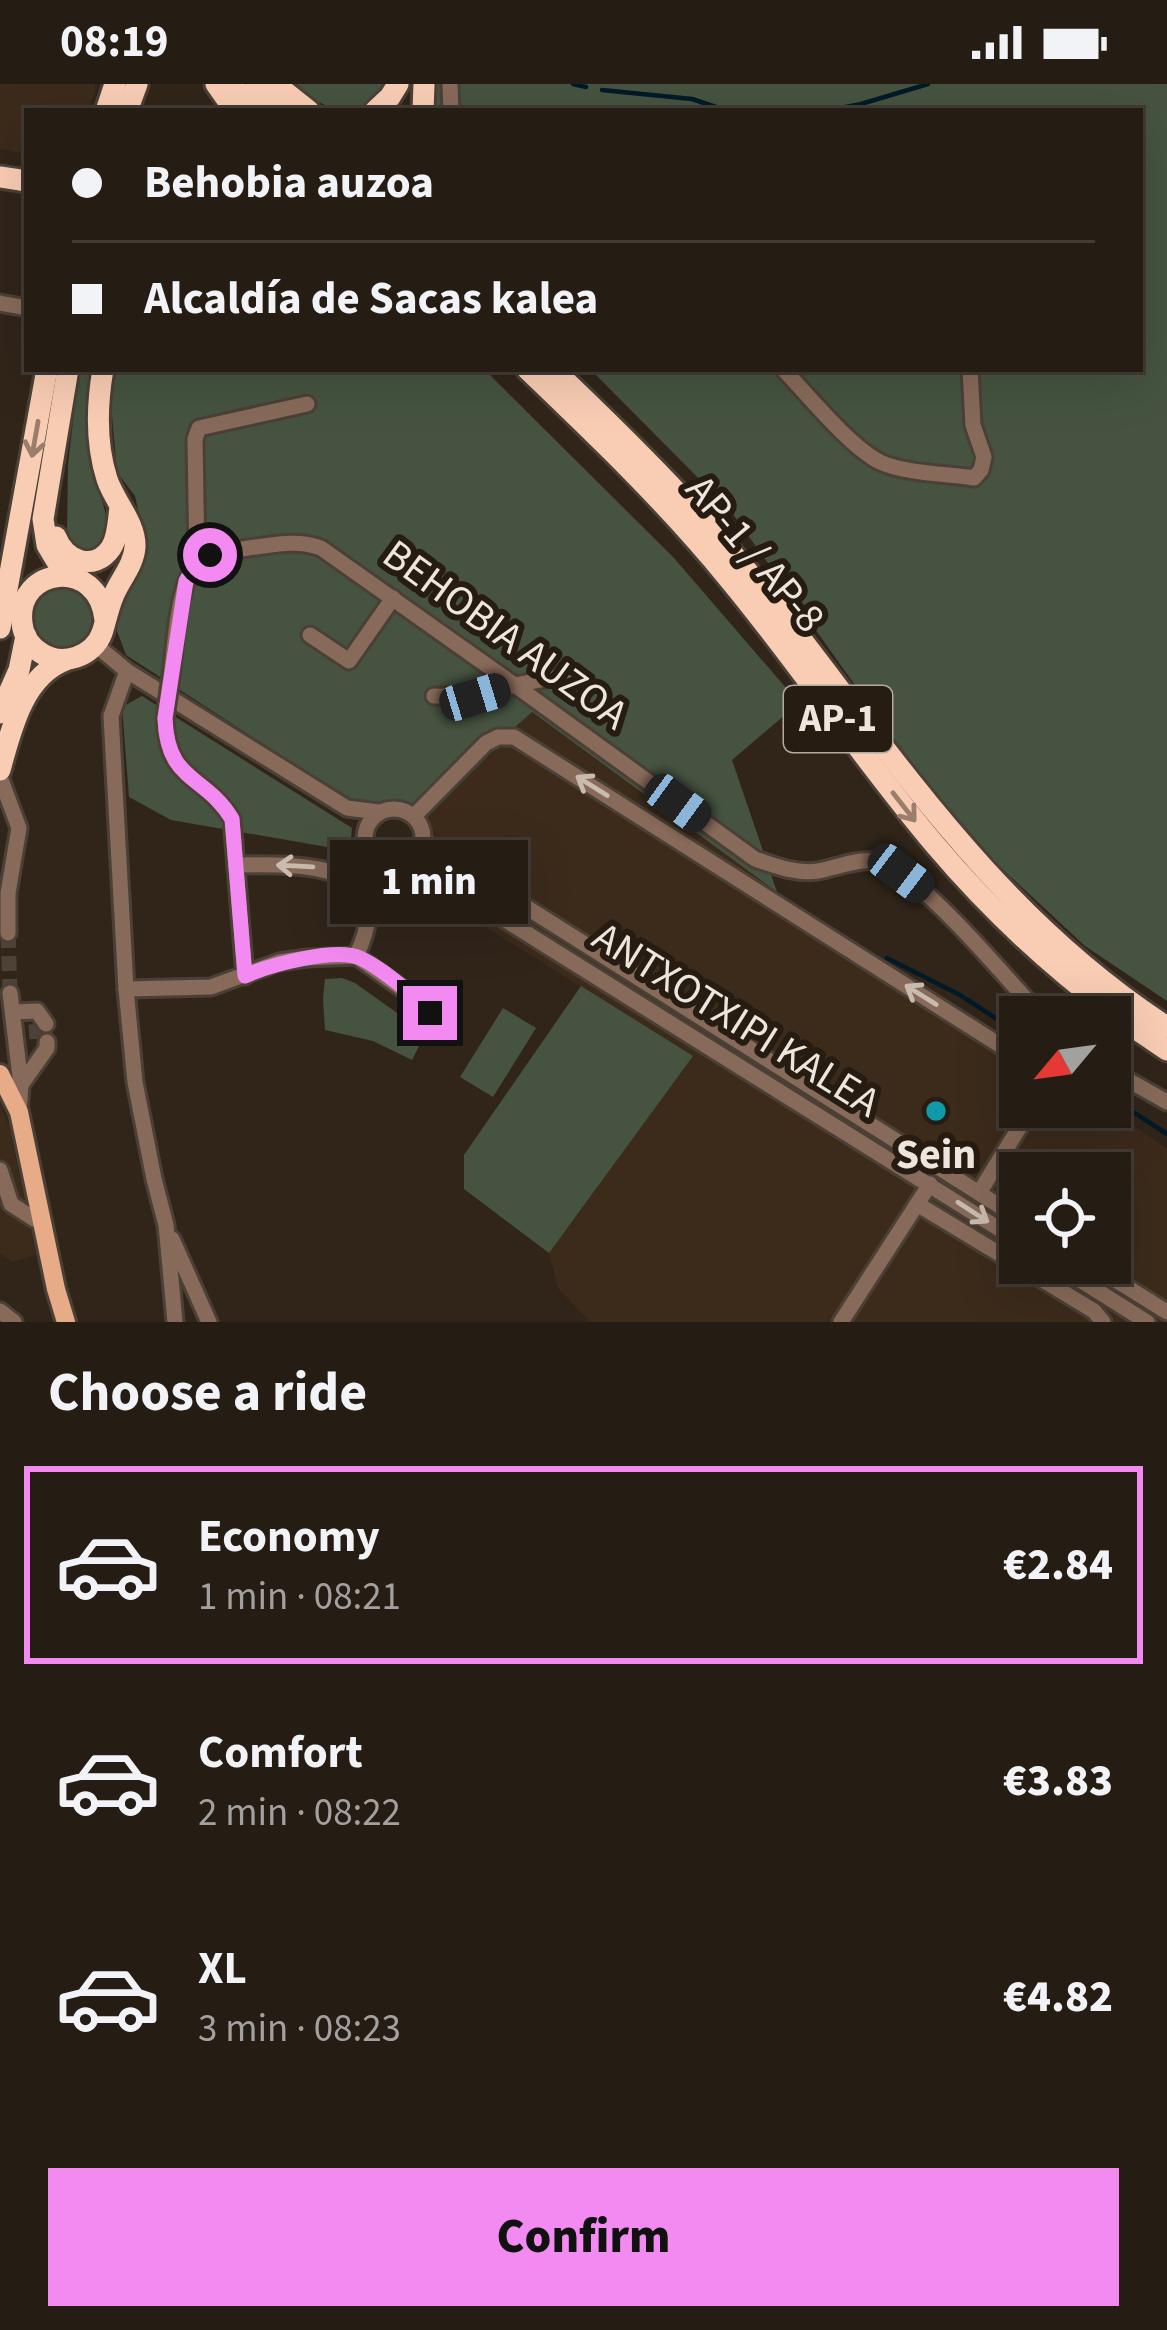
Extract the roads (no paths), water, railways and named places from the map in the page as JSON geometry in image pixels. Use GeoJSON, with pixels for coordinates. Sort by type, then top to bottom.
{"type":"FeatureCollection","features":[{"type":"Feature","properties":{"kind":"highway"},"geometry":{"type":"LineString","coordinates":[[230,84],[255,108]]}},
{"type":"Feature","properties":{"kind":"highway"},"geometry":{"type":"LineString","coordinates":[[256,84],[281,108]]}},
{"type":"Feature","properties":{"kind":"highway"},"geometry":{"type":"LineString","coordinates":[[275,84],[306,108]]}},
{"type":"Feature","properties":{"kind":"highway"},"geometry":{"type":"LineString","coordinates":[[378,108],[398,84]]}},
{"type":"Feature","properties":{"kind":"highway"},"geometry":{"type":"LineString","coordinates":[[0,628],[46,372]]}},
{"type":"Feature","properties":{"kind":"highway"},"geometry":{"type":"LineString","coordinates":[[67,372],[44,531],[52,556],[100,597],[105,620]]}},
{"type":"Feature","properties":{"kind":"highway"},"geometry":{"type":"LineString","coordinates":[[0,774],[14,722],[30,689],[47,669],[88,651],[97,642],[134,551],[132,529],[107,479],[101,447],[103,372]]}},
{"type":"Feature","properties":{"kind":"highway"},"geometry":{"type":"LineString","coordinates":[[511,372],[585,436],[612,452]]}},
{"type":"Feature","properties":{"kind":"highway","name":"AP-1 / AP-8"},"geometry":{"type":"LineString","coordinates":[[529,372],[612,452],[727,576],[908,812],[975,890],[1081,988],[1167,1051]]}},
{"type":"Feature","properties":{"kind":"highway","name":"AP-1 / AP-8"},"geometry":{"type":"LineString","coordinates":[[556,372],[704,519],[975,862],[1062,947],[1167,1028]]}},
{"type":"Feature","properties":{"kind":"highway"},"geometry":{"type":"LineString","coordinates":[[574,372],[636,448]]}},
{"type":"Feature","properties":{"kind":"highway"},"geometry":{"type":"LineString","coordinates":[[53,451],[55,534],[69,557],[89,561],[107,553],[115,541],[120,508]]}},
{"type":"Feature","properties":{"kind":"highway"},"geometry":{"type":"LineString","coordinates":[[27,596],[43,581],[106,573],[118,561],[123,537],[120,508]]}},
{"type":"Feature","properties":{"kind":"highway"},"geometry":{"type":"LineString","coordinates":[[0,713],[20,670],[26,636],[21,616],[27,596],[22,509]]}},
{"type":"Feature","properties":{"kind":"highway"},"geometry":{"type":"LineString","coordinates":[[26,636],[46,656],[66,659]]}},
{"type":"Feature","properties":{"kind":"main road"},"geometry":{"type":"LineString","coordinates":[[0,1073],[19,1112],[62,1322]]}},
{"type":"Feature","properties":{"kind":"main road"},"geometry":{"type":"LineString","coordinates":[[0,1089],[15,1125],[48,1290],[62,1322]]}},
{"type":"Feature","properties":{"kind":"street"},"geometry":{"type":"LineString","coordinates":[[786,372],[861,450],[880,462],[974,478],[984,457],[973,424],[970,372]]}},
{"type":"Feature","properties":{"kind":"street"},"geometry":{"type":"LineString","coordinates":[[245,976],[232,819],[225,807],[176,764],[165,718],[186,581],[197,562],[195,439],[199,428],[308,404]]}},
{"type":"Feature","properties":{"kind":"street","name":"BEHOBIA AUZOA"},"geometry":{"type":"LineString","coordinates":[[197,562],[226,551],[305,543],[321,548],[754,859],[812,872],[869,860],[901,873],[945,911],[1023,996]]}},
{"type":"Feature","properties":{"kind":"street"},"geometry":{"type":"LineString","coordinates":[[310,635],[349,661],[393,598]]}},
{"type":"Feature","properties":{"kind":"street"},"geometry":{"type":"LineString","coordinates":[[97,642],[127,671],[347,808],[380,812]]}},
{"type":"Feature","properties":{"kind":"street"},"geometry":{"type":"LineString","coordinates":[[127,671],[111,716],[126,989],[135,1082],[166,1226],[175,1322]]}},
{"type":"Feature","properties":{"kind":"street"},"geometry":{"type":"LineString","coordinates":[[434,696],[475,697],[576,673]]}},
{"type":"Feature","properties":{"kind":"street"},"geometry":{"type":"LineString","coordinates":[[414,816],[486,743],[514,737],[999,1045]]}},
{"type":"Feature","properties":{"kind":"street"},"geometry":{"type":"LineString","coordinates":[[0,774],[20,828],[3,903],[8,933]]}},
{"type":"Feature","properties":{"kind":"street"},"geometry":{"type":"LineString","coordinates":[[347,808],[370,854],[384,865],[402,866],[411,861],[423,842],[414,816],[402,809],[380,812],[365,836]]}},
{"type":"Feature","properties":{"kind":"street","name":"ANTXOTXIPI KALEA"},"geometry":{"type":"LineString","coordinates":[[423,842],[999,1206]]}},
{"type":"Feature","properties":{"kind":"street","name":"ANTXOTXIPI KALEA"},"geometry":{"type":"LineString","coordinates":[[411,861],[999,1228]]}},
{"type":"Feature","properties":{"kind":"street"},"geometry":{"type":"LineString","coordinates":[[236,865],[316,867],[349,878],[361,891],[369,914],[356,956]]}},
{"type":"Feature","properties":{"kind":"street"},"geometry":{"type":"LineString","coordinates":[[126,989],[211,987],[279,962],[356,956],[424,1004],[432,1022]]}},
{"type":"Feature","properties":{"kind":"street"},"geometry":{"type":"LineString","coordinates":[[19,1112],[21,1085],[9,1008],[34,1016],[41,1024]]}},
{"type":"Feature","properties":{"kind":"street"},"geometry":{"type":"LineString","coordinates":[[21,1085],[38,1061],[42,1042]]}},
{"type":"Feature","properties":{"kind":"street"},"geometry":{"type":"LineString","coordinates":[[1131,1082],[1167,1102]]}},
{"type":"Feature","properties":{"kind":"street"},"geometry":{"type":"LineString","coordinates":[[979,1193],[1018,1128]]}},
{"type":"Feature","properties":{"kind":"street"},"geometry":{"type":"LineString","coordinates":[[0,1170],[5,1201],[34,1219]]}},
{"type":"Feature","properties":{"kind":"street"},"geometry":{"type":"LineString","coordinates":[[842,1322],[930,1184]]}},
{"type":"Feature","properties":{"kind":"street"},"geometry":{"type":"LineString","coordinates":[[917,1204],[1094,1311],[1103,1322]]}},
{"type":"Feature","properties":{"kind":"street"},"geometry":{"type":"LineString","coordinates":[[166,1226],[209,1322]]}},
{"type":"Feature","properties":{"kind":"street"},"geometry":{"type":"LineString","coordinates":[[1086,1284],[1147,1322]]}},
{"type":"Feature","properties":{"kind":"street"},"geometry":{"type":"LineString","coordinates":[[1122,1284],[1167,1312]]}},
{"type":"Feature","properties":{"kind":"street"},"geometry":{"type":"LineString","coordinates":[[0,1311],[14,1322]]}},
{"type":"Feature","properties":{"kind":"waterway"},"geometry":{"type":"LineString","coordinates":[[573,84],[586,87]]}},
{"type":"Feature","properties":{"kind":"waterway"},"geometry":{"type":"LineString","coordinates":[[841,108],[928,84]]}},
{"type":"Feature","properties":{"kind":"waterway"},"geometry":{"type":"LineString","coordinates":[[602,90],[692,99],[719,108]]}},
{"type":"Feature","properties":{"kind":"waterway"},"geometry":{"type":"LineString","coordinates":[[887,958],[999,1020]]}},
{"type":"Feature","properties":{"kind":"waterway"},"geometry":{"type":"LineString","coordinates":[[1131,1111],[1167,1134]]}},
{"type":"Feature","properties":{"kind":"tunnel"},"geometry":{"type":"LineString","coordinates":[[8,933],[10,993]]}},
{"type":"Feature","properties":{"kind":"tunnel"},"geometry":{"type":"LineString","coordinates":[[36,1024],[37,1043]]}},
{"type":"Feature","properties":{"kind":"place","name":"Sein"},"geometry":{"type":"Point","coordinates":[936,1111]}}]}
